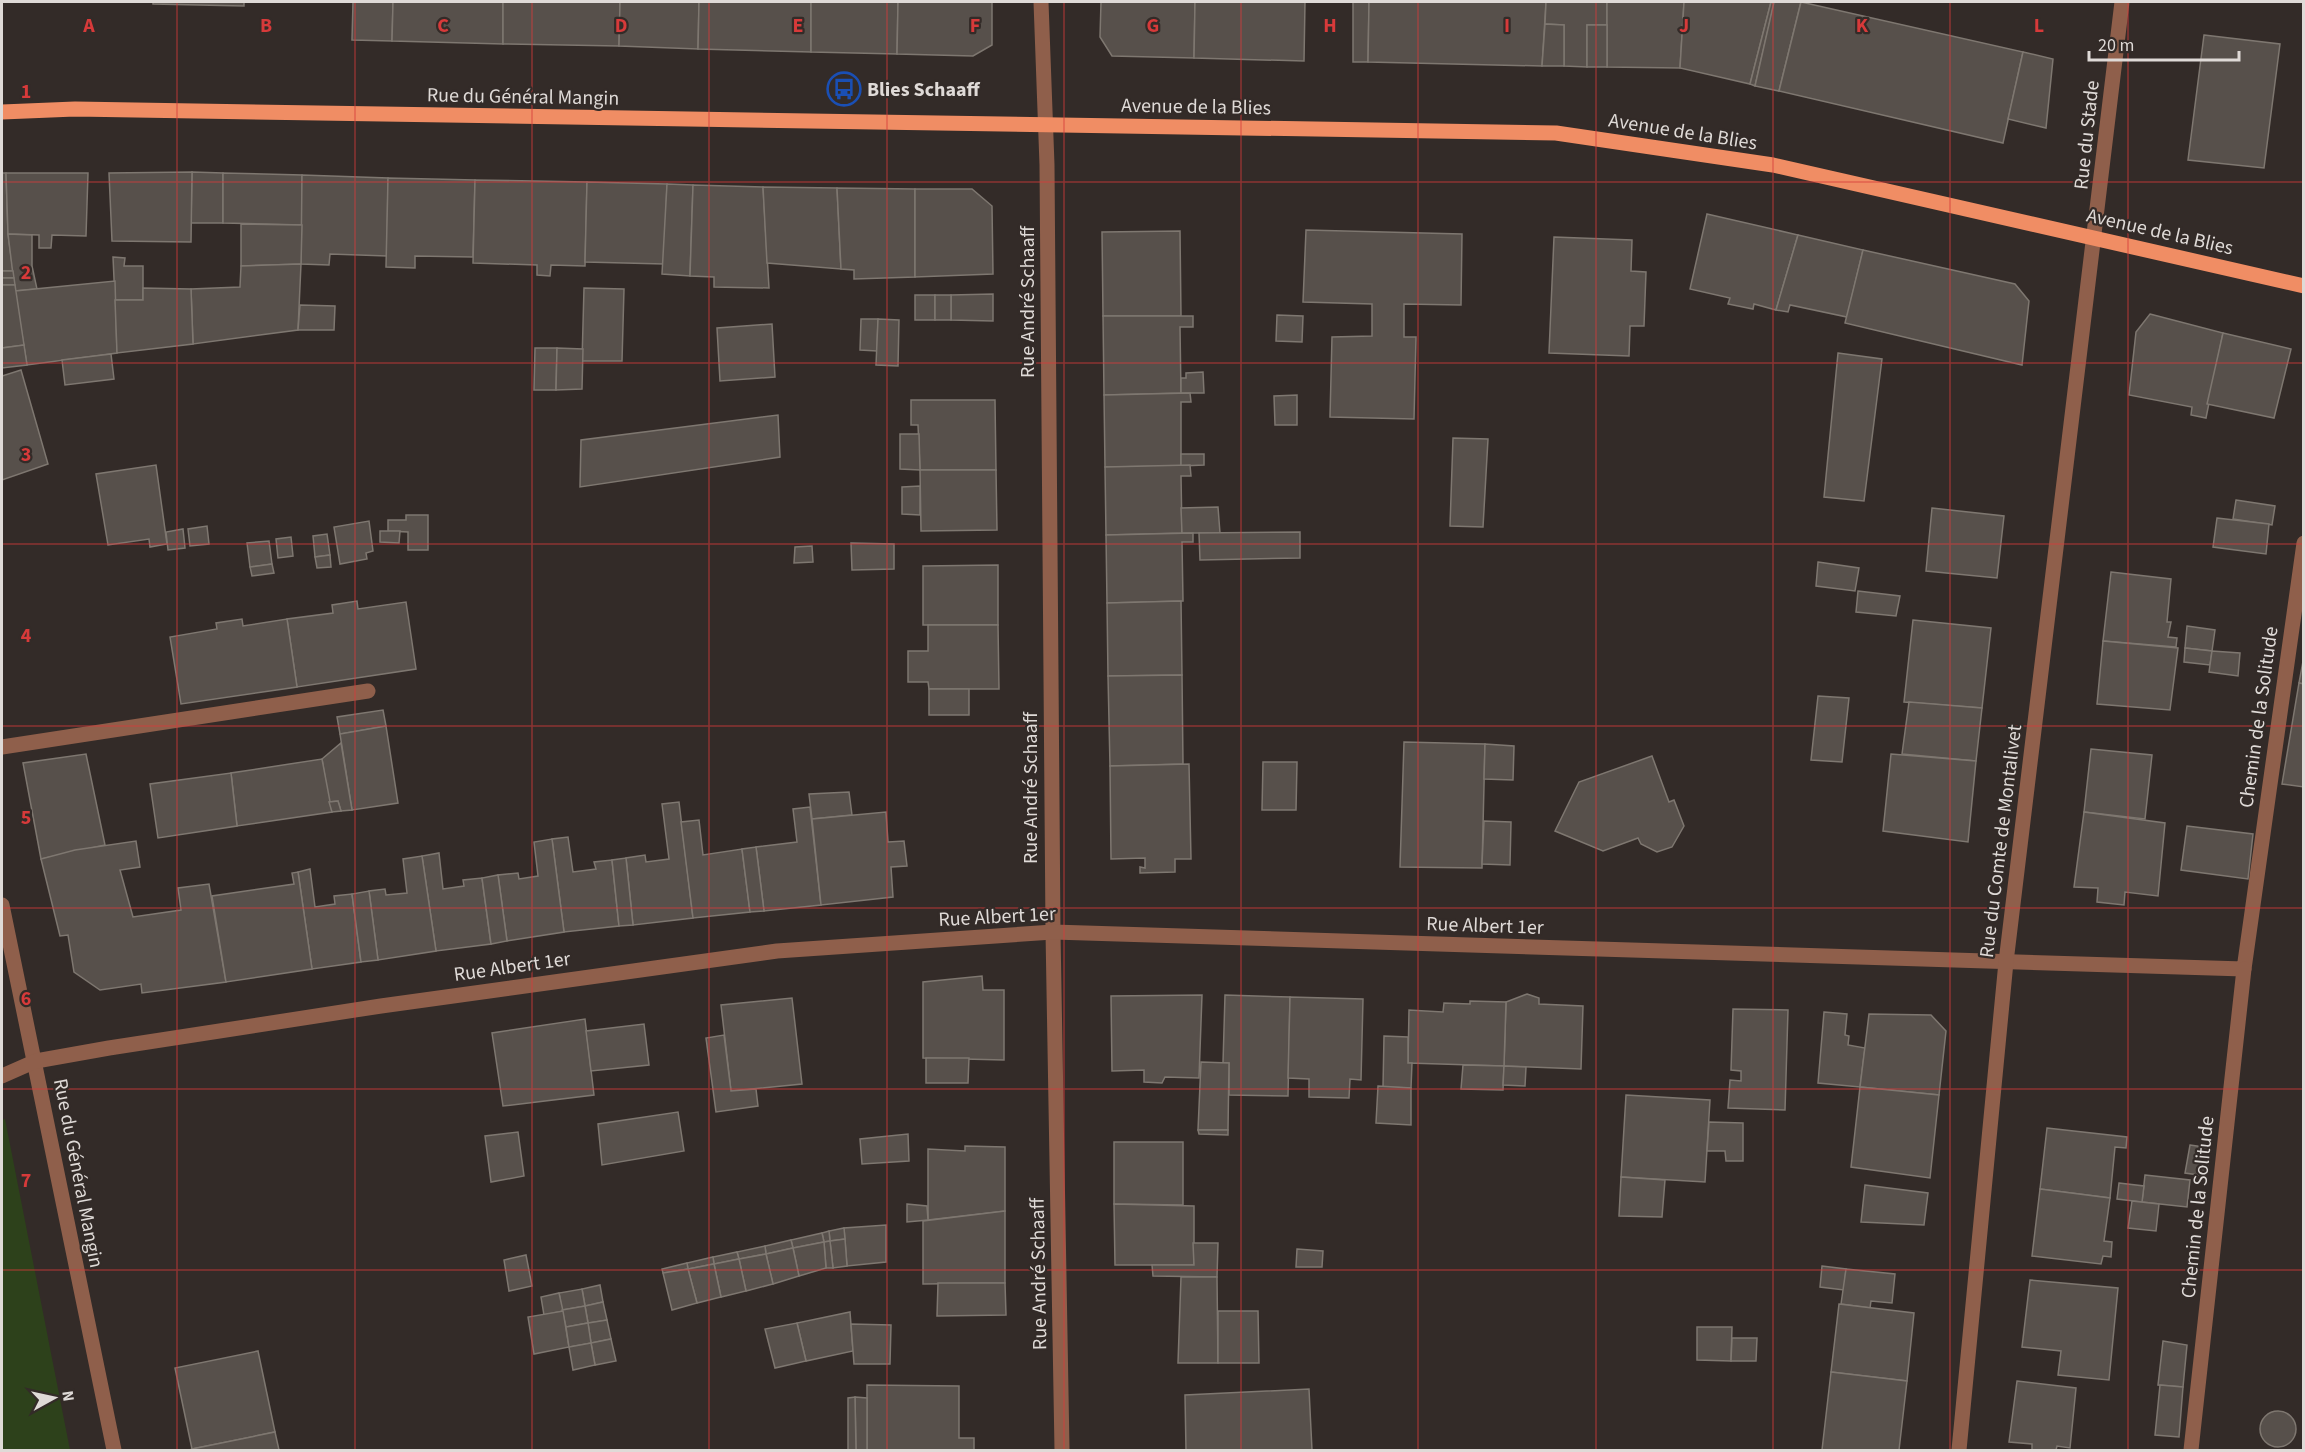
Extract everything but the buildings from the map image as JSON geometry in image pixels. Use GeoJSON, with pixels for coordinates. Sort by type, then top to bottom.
{"type":"FeatureCollection","features":[{"type":"Feature","properties":{"kind":"main road","name":"Rue du Général Mangin"},"geometry":{"type":"LineString","coordinates":[[2,112],[75,109],[1044,125]]}},
{"type":"Feature","properties":{"kind":"main road","name":"Avenue de la Blies"},"geometry":{"type":"LineString","coordinates":[[1044,125],[1556,133],[1773,165],[2304,286]]}},
{"type":"Feature","properties":{"kind":"street","name":"Rue André Schaaff"},"geometry":{"type":"LineString","coordinates":[[1041,2],[1047,177],[1053,932],[1062,1450]]}},
{"type":"Feature","properties":{"kind":"street","name":"Rue du Stade"},"geometry":{"type":"LineString","coordinates":[[2096,237],[2122,2]]}},
{"type":"Feature","properties":{"kind":"street","name":"Rue du Comte de Montalivet"},"geometry":{"type":"LineString","coordinates":[[1959,1450],[2006,962],[2096,237]]}},
{"type":"Feature","properties":{"kind":"street","name":"Chemin de la Solitude"},"geometry":{"type":"LineString","coordinates":[[2191,1450],[2244,969],[2304,543]]}},
{"type":"Feature","properties":{"kind":"street"},"geometry":{"type":"LineString","coordinates":[[2,747],[368,691]]}},
{"type":"Feature","properties":{"kind":"street","name":"Rue du Général Mangin"},"geometry":{"type":"LineString","coordinates":[[2,905],[36,1061],[114,1450]]}},
{"type":"Feature","properties":{"kind":"street","name":"Rue Albert 1er"},"geometry":{"type":"LineString","coordinates":[[2,1076],[36,1061],[381,1006],[777,951],[1053,932],[2006,962]]}},
{"type":"Feature","properties":{"kind":"street"},"geometry":{"type":"LineString","coordinates":[[2006,962],[2244,969]]}},
{"type":"Feature","properties":{"kind":"green space"},"geometry":{"type":"Polygon","coordinates":[[[5,1119],[70,1450],[2,1450],[2,1120],[5,1119]]]}},
{"type":"Feature","properties":{"kind":"place","name":"Blies Schaaff"},"geometry":{"type":"Point","coordinates":[844,89]}}]}
